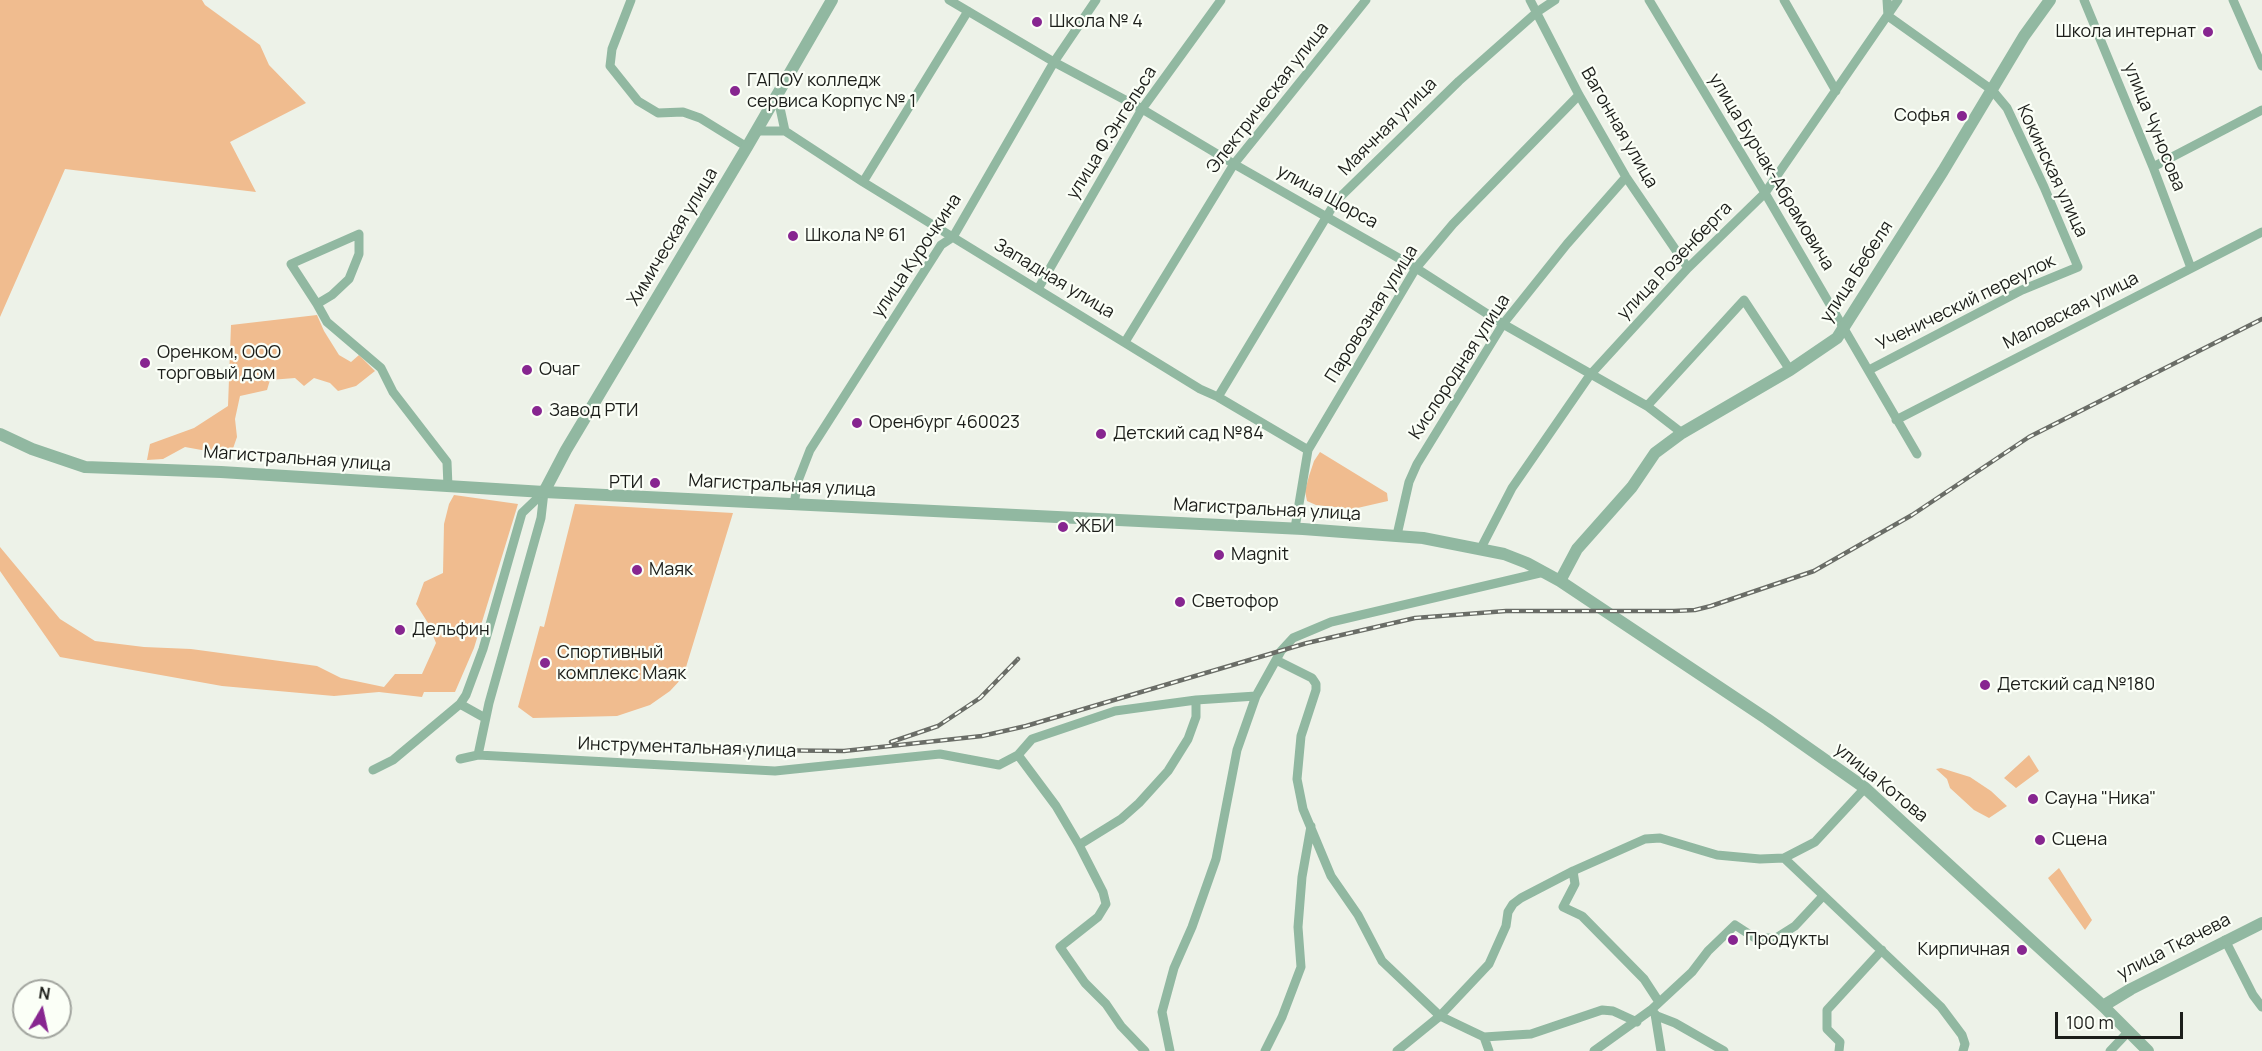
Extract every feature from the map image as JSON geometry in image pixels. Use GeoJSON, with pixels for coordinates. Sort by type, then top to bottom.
{"type":"FeatureCollection","features":[{"type":"Feature","properties":{"kind":"street"},"geometry":{"type":"LineString","coordinates":[[631,0],[612,49],[610,66],[638,101],[658,113],[683,112],[700,118],[747,147]]}},
{"type":"Feature","properties":{"kind":"street","name":"Химическая улица"},"geometry":{"type":"LineString","coordinates":[[373,770],[393,760],[460,704],[466,695],[483,649],[522,513],[544,492],[566,450],[832,0]]}},
{"type":"Feature","properties":{"kind":"street","name":"улица Щорса"},"geometry":{"type":"LineString","coordinates":[[949,0],[1054,62],[1142,109],[1328,216],[1416,268],[1503,324],[1647,406],[1682,433]]}},
{"type":"Feature","properties":{"kind":"street","name":"улица Курочкина"},"geometry":{"type":"LineString","coordinates":[[794,504],[798,481],[810,450],[941,245],[953,237],[1054,62],[1096,0]]}},
{"type":"Feature","properties":{"kind":"street","name":"улица Ф.Энгельса"},"geometry":{"type":"LineString","coordinates":[[1038,289],[1142,109],[1221,0]]}},
{"type":"Feature","properties":{"kind":"street","name":"Электрическая улица"},"geometry":{"type":"LineString","coordinates":[[1125,342],[1234,164],[1366,0]]}},
{"type":"Feature","properties":{"kind":"street","name":"Вагонная улица"},"geometry":{"type":"LineString","coordinates":[[1530,0],[1579,95],[1626,177],[1688,268]]}},
{"type":"Feature","properties":{"kind":"street","name":"Маячная улица"},"geometry":{"type":"LineString","coordinates":[[1218,397],[1336,201],[1458,81],[1537,12],[1556,0]]}},
{"type":"Feature","properties":{"kind":"street","name":"улица Бурчак-Абрамовича"},"geometry":{"type":"LineString","coordinates":[[1649,0],[1917,454]]}},
{"type":"Feature","properties":{"kind":"street"},"geometry":{"type":"LineString","coordinates":[[1784,0],[1836,91]]}},
{"type":"Feature","properties":{"kind":"street"},"geometry":{"type":"LineString","coordinates":[[1887,0],[1888,16]]}},
{"type":"Feature","properties":{"kind":"street","name":"улица Розенберга"},"geometry":{"type":"LineString","coordinates":[[1481,548],[1512,488],[1590,375],[1688,268],[1765,193],[1898,0]]}},
{"type":"Feature","properties":{"kind":"street","name":"улица Бебеля"},"geometry":{"type":"LineString","coordinates":[[1560,581],[1577,549],[1632,487],[1655,453],[1682,433],[1790,370],[1837,338],[1943,171],[2024,36],[2050,0]]}},
{"type":"Feature","properties":{"kind":"street","name":"улица Чуносова"},"geometry":{"type":"LineString","coordinates":[[2084,0],[2191,268]]}},
{"type":"Feature","properties":{"kind":"street"},"geometry":{"type":"LineString","coordinates":[[2233,0],[2261,59]]}},
{"type":"Feature","properties":{"kind":"street"},"geometry":{"type":"LineString","coordinates":[[863,182],[968,11]]}},
{"type":"Feature","properties":{"kind":"street","name":"Кокинская улица"},"geometry":{"type":"LineString","coordinates":[[1888,16],[1992,90],[2007,108],[2078,267]]}},
{"type":"Feature","properties":{"kind":"street"},"geometry":{"type":"LineString","coordinates":[[756,131],[785,131],[777,94]]}},
{"type":"Feature","properties":{"kind":"street","name":"Паровозная улица"},"geometry":{"type":"LineString","coordinates":[[1295,528],[1308,450],[1416,268],[1453,224],[1579,95]]}},
{"type":"Feature","properties":{"kind":"street"},"geometry":{"type":"LineString","coordinates":[[2153,168],[2262,110]]}},
{"type":"Feature","properties":{"kind":"street","name":"Западная улица"},"geometry":{"type":"LineString","coordinates":[[785,131],[863,182],[1200,389],[1218,397],[1308,450]]}},
{"type":"Feature","properties":{"kind":"street","name":"Кислородная улица"},"geometry":{"type":"LineString","coordinates":[[1398,535],[1409,482],[1417,464],[1503,324],[1567,244],[1626,177]]}},
{"type":"Feature","properties":{"kind":"street","name":"Маловская улица"},"geometry":{"type":"LineString","coordinates":[[1896,420],[2262,232]]}},
{"type":"Feature","properties":{"kind":"street"},"geometry":{"type":"LineString","coordinates":[[317,304],[332,295],[349,279],[359,254],[359,234],[291,264],[327,322],[381,368],[393,392],[447,462],[448,487]]}},
{"type":"Feature","properties":{"kind":"street","name":"Ученический переулок"},"geometry":{"type":"LineString","coordinates":[[1869,370],[2022,290],[2078,267]]}},
{"type":"Feature","properties":{"kind":"street"},"geometry":{"type":"LineString","coordinates":[[1647,406],[1744,300],[1790,370]]}},
{"type":"Feature","properties":{"kind":"street","name":"Магистральная улица"},"geometry":{"type":"LineString","coordinates":[[0,434],[32,449],[85,467],[221,472],[448,487],[1398,535],[1481,548],[1504,554],[1560,581]]}},
{"type":"Feature","properties":{"kind":"street","name":"Химическая улица"},"geometry":{"type":"LineString","coordinates":[[478,754],[485,718],[541,518],[544,492]]}},
{"type":"Feature","properties":{"kind":"street"},"geometry":{"type":"LineString","coordinates":[[1170,1051],[1162,1012],[1174,968],[1192,927],[1216,859],[1237,750],[1256,696],[1276,660],[1293,638],[1331,622],[1544,572]]}},
{"type":"Feature","properties":{"kind":"street","name":"улица Котова"},"geometry":{"type":"LineString","coordinates":[[1560,581],[1757,712],[1865,788],[2103,1006],[2148,1051]]}},
{"type":"Feature","properties":{"kind":"street"},"geometry":{"type":"LineString","coordinates":[[1276,660],[1312,678],[1316,684],[1300,736],[1297,779],[1303,809],[1331,876],[1358,915],[1382,962],[1440,1016],[1484,1036],[1531,1034],[1602,1010],[1613,1011],[1637,1022]]}},
{"type":"Feature","properties":{"kind":"street","name":"Инструментальная улица"},"geometry":{"type":"LineString","coordinates":[[460,759],[478,754],[775,771],[940,754],[999,765],[1018,755],[1032,739],[1114,711],[1196,700],[1256,696]]}},
{"type":"Feature","properties":{"kind":"street"},"geometry":{"type":"LineString","coordinates":[[1079,844],[1121,819],[1139,804],[1168,771],[1188,739],[1196,717],[1196,700]]}},
{"type":"Feature","properties":{"kind":"street"},"geometry":{"type":"LineString","coordinates":[[460,704],[485,718]]}},
{"type":"Feature","properties":{"kind":"street"},"geometry":{"type":"LineString","coordinates":[[1018,755],[1056,806],[1079,844],[1103,892],[1106,904],[1098,917],[1060,947],[1084,983],[1106,1004],[1121,1026],[1145,1051]]}},
{"type":"Feature","properties":{"kind":"street"},"geometry":{"type":"LineString","coordinates":[[1397,1051],[1440,1016],[1489,964],[1513,904],[1573,871],[1645,839],[1660,838],[1718,855],[1760,859],[1784,858],[1815,842],[1865,788]]}},
{"type":"Feature","properties":{"kind":"street"},"geometry":{"type":"LineString","coordinates":[[1265,1051],[1282,1017],[1301,967],[1298,927],[1302,877],[1311,826]]}},
{"type":"Feature","properties":{"kind":"street"},"geometry":{"type":"LineString","coordinates":[[1784,858],[1941,1007],[1962,1035],[1966,1049]]}},
{"type":"Feature","properties":{"kind":"street"},"geometry":{"type":"LineString","coordinates":[[1573,871],[1575,884],[1563,907],[1582,916],[1644,979],[1659,1002]]}},
{"type":"Feature","properties":{"kind":"street"},"geometry":{"type":"LineString","coordinates":[[1661,1051],[1654,1013],[1659,1002],[1692,972],[1708,951],[1735,925],[1755,938],[1776,938],[1795,926],[1823,896]]}},
{"type":"Feature","properties":{"kind":"street","name":"улица Ткачева"},"geometry":{"type":"LineString","coordinates":[[2103,1006],[2131,988],[2225,940],[2260,926]]}},
{"type":"Feature","properties":{"kind":"street"},"geometry":{"type":"LineString","coordinates":[[2225,940],[2253,995],[2262,1007]]}},
{"type":"Feature","properties":{"kind":"street"},"geometry":{"type":"LineString","coordinates":[[1839,1051],[1840,1042],[1827,1029],[1827,1010],[1882,950]]}},
{"type":"Feature","properties":{"kind":"street"},"geometry":{"type":"LineString","coordinates":[[1598,1049],[1654,1013]]}},
{"type":"Feature","properties":{"kind":"street"},"geometry":{"type":"LineString","coordinates":[[1654,1013],[1724,1051]]}},
{"type":"Feature","properties":{"kind":"street"},"geometry":{"type":"LineString","coordinates":[[2110,1051],[2129,1031]]}},
{"type":"Feature","properties":{"kind":"street"},"geometry":{"type":"LineString","coordinates":[[1484,1036],[1489,1051]]}},
{"type":"Feature","properties":{"kind":"shaded area"},"geometry":{"type":"Polygon","coordinates":[[[0,0],[202,0],[205,5],[260,45],[269,65],[306,103],[230,142],[256,192],[65,169],[0,317],[0,0]]]}},
{"type":"Feature","properties":{"kind":"shaded area"},"geometry":{"type":"Polygon","coordinates":[[[317,315],[339,355],[351,362],[359,355],[375,371],[356,386],[338,391],[330,383],[314,378],[304,386],[295,378],[270,380],[267,390],[240,396],[235,419],[237,437],[229,460],[216,460],[207,451],[185,447],[163,459],[147,460],[150,444],[194,428],[228,406],[231,325],[317,315]]]}},
{"type":"Feature","properties":{"kind":"shaded area"},"geometry":{"type":"Polygon","coordinates":[[[1320,452],[1387,493],[1388,501],[1353,509],[1316,505],[1307,501],[1305,491],[1314,461],[1320,452]]]}},
{"type":"Feature","properties":{"kind":"shaded area"},"geometry":{"type":"Polygon","coordinates":[[[454,495],[518,504],[474,648],[455,692],[424,692],[422,697],[379,692],[334,696],[222,686],[60,657],[0,571],[0,547],[60,619],[95,641],[144,647],[191,649],[317,666],[341,678],[384,687],[395,674],[422,674],[436,643],[428,623],[416,604],[424,582],[443,573],[444,524],[454,495]]]}},
{"type":"Feature","properties":{"kind":"shaded area","name":"Маяк"},"geometry":{"type":"Polygon","coordinates":[[[575,504],[733,513],[683,677],[670,691],[650,705],[617,716],[533,718],[518,707],[540,626],[544,627],[575,504]]]}},
{"type":"Feature","properties":{"kind":"shaded area"},"geometry":{"type":"Polygon","coordinates":[[[2029,755],[2039,771],[2016,788],[2004,778],[2029,755]]]}},
{"type":"Feature","properties":{"kind":"shaded area"},"geometry":{"type":"Polygon","coordinates":[[[1941,768],[1970,777],[1991,791],[2007,806],[1989,818],[1974,810],[1950,788],[1947,779],[1936,769],[1941,768]]]}},
{"type":"Feature","properties":{"kind":"shaded area"},"geometry":{"type":"Polygon","coordinates":[[[2059,868],[2092,920],[2085,930],[2048,878],[2059,868]]]}},
{"type":"Feature","properties":{"kind":"railway"},"geometry":{"type":"LineString","coordinates":[[745,750],[844,751],[982,736],[1026,726],[1307,643],[1415,618],[1506,611],[1674,611],[1695,610],[1711,606],[1814,571],[1912,515],[2029,437],[2262,319]]}},
{"type":"Feature","properties":{"kind":"railway"},"geometry":{"type":"LineString","coordinates":[[891,742],[938,726],[980,698],[1018,659]]}},
{"type":"Feature","properties":{"kind":"place","name":"Школа № 4"},"geometry":{"type":"Point","coordinates":[1037,22]}},
{"type":"Feature","properties":{"kind":"place","name":"Школа интернат"},"geometry":{"type":"Point","coordinates":[2208,32]}},
{"type":"Feature","properties":{"kind":"place","name":"ГАПОУ колледж сервиса Корпус № 1"},"geometry":{"type":"Point","coordinates":[735,91]}},
{"type":"Feature","properties":{"kind":"place","name":"Софья"},"geometry":{"type":"Point","coordinates":[1962,116]}},
{"type":"Feature","properties":{"kind":"place","name":"Школа № 61"},"geometry":{"type":"Point","coordinates":[793,236]}},
{"type":"Feature","properties":{"kind":"place","name":"Оренком, ООО торговый дом"},"geometry":{"type":"Point","coordinates":[145,363]}},
{"type":"Feature","properties":{"kind":"place","name":"Очаг"},"geometry":{"type":"Point","coordinates":[527,370]}},
{"type":"Feature","properties":{"kind":"place","name":"Завод РТИ"},"geometry":{"type":"Point","coordinates":[537,411]}},
{"type":"Feature","properties":{"kind":"place","name":"Оренбург 460023"},"geometry":{"type":"Point","coordinates":[857,423]}},
{"type":"Feature","properties":{"kind":"place","name":"Детский сад №84"},"geometry":{"type":"Point","coordinates":[1101,434]}},
{"type":"Feature","properties":{"kind":"place","name":"РТИ"},"geometry":{"type":"Point","coordinates":[655,483]}},
{"type":"Feature","properties":{"kind":"place","name":"ЖБИ"},"geometry":{"type":"Point","coordinates":[1063,527]}},
{"type":"Feature","properties":{"kind":"place","name":"Magnit"},"geometry":{"type":"Point","coordinates":[1219,555]}},
{"type":"Feature","properties":{"kind":"place","name":"Маяк"},"geometry":{"type":"Point","coordinates":[637,570]}},
{"type":"Feature","properties":{"kind":"place","name":"Светофор"},"geometry":{"type":"Point","coordinates":[1180,602]}},
{"type":"Feature","properties":{"kind":"place","name":"Дельфин"},"geometry":{"type":"Point","coordinates":[400,630]}},
{"type":"Feature","properties":{"kind":"place","name":"Спортивный комплекс Маяк"},"geometry":{"type":"Point","coordinates":[545,663]}},
{"type":"Feature","properties":{"kind":"place","name":"Детский сад №180"},"geometry":{"type":"Point","coordinates":[1985,685]}},
{"type":"Feature","properties":{"kind":"place","name":"Сауна \"Ника\""},"geometry":{"type":"Point","coordinates":[2033,799]}},
{"type":"Feature","properties":{"kind":"place","name":"Сцена"},"geometry":{"type":"Point","coordinates":[2040,840]}},
{"type":"Feature","properties":{"kind":"place","name":"Продукты"},"geometry":{"type":"Point","coordinates":[1733,940]}},
{"type":"Feature","properties":{"kind":"place","name":"Кирпичная"},"geometry":{"type":"Point","coordinates":[2022,950]}}]}
